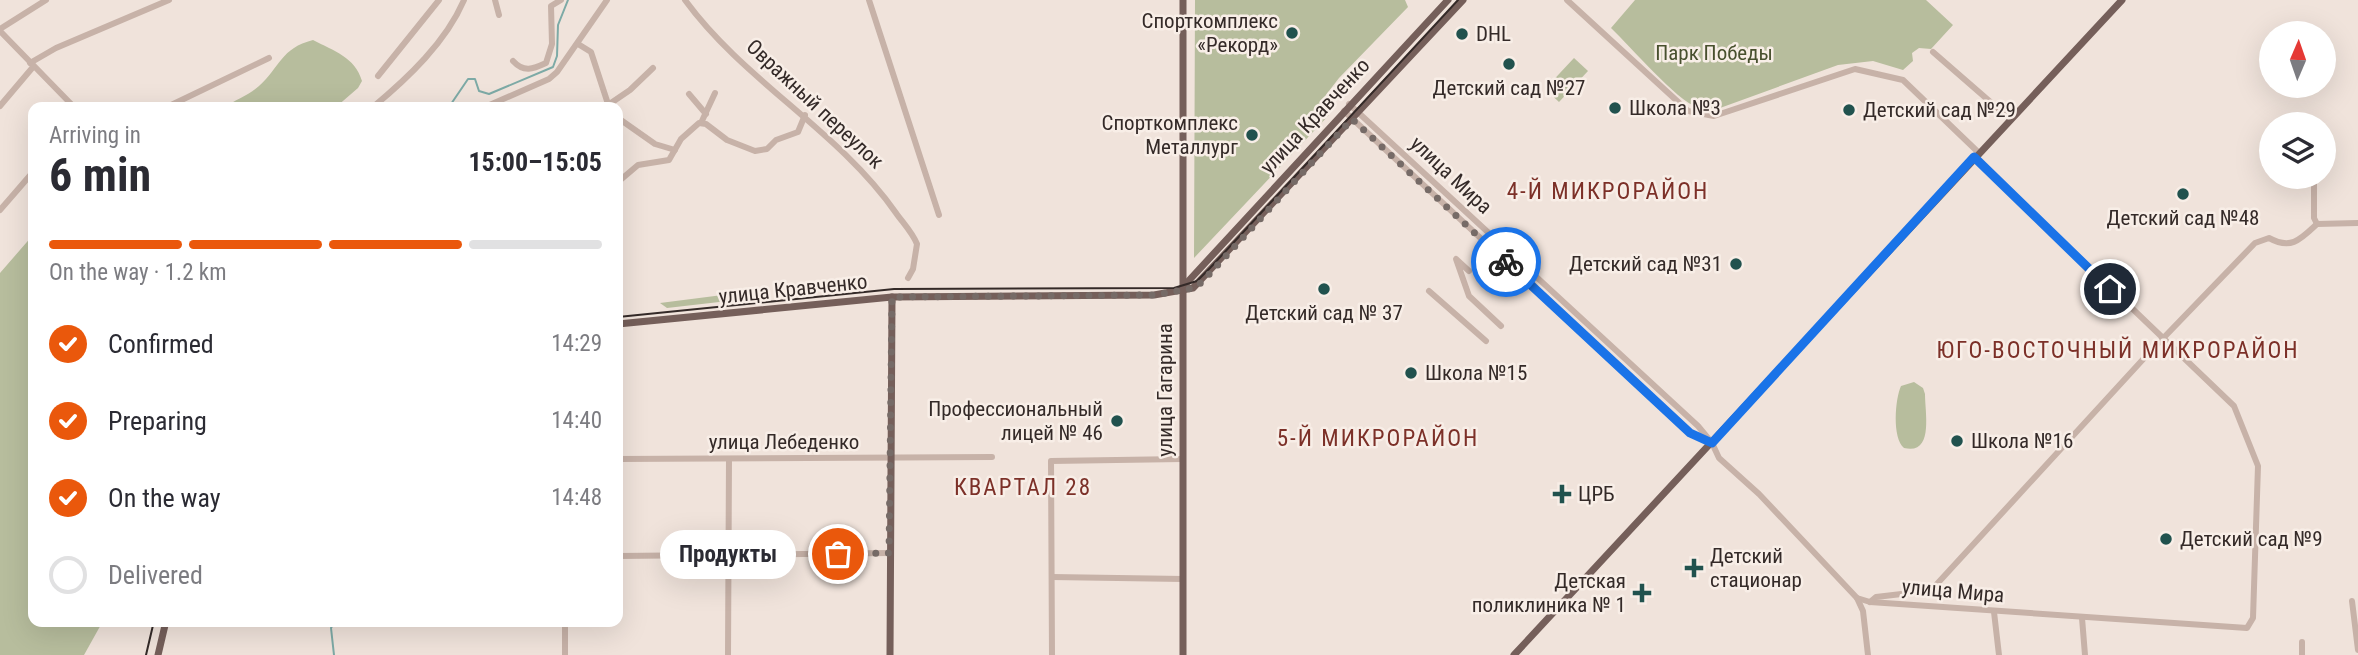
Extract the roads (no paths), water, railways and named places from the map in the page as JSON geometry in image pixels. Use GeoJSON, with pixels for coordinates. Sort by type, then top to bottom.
{"type":"FeatureCollection","features":[{"type":"Feature","properties":{"kind":"main road","name":"улица Гагарина"},"geometry":{"type":"LineString","coordinates":[[1183,0],[1183,655]]}},
{"type":"Feature","properties":{"kind":"main road","name":"улица Кравченко"},"geometry":{"type":"LineString","coordinates":[[1182,289],[1360,92],[1448,0]]}},
{"type":"Feature","properties":{"kind":"main road"},"geometry":{"type":"LineString","coordinates":[[1514,655],[2122,0]]}},
{"type":"Feature","properties":{"kind":"main road","name":"улица Кравченко"},"geometry":{"type":"LineString","coordinates":[[623,324],[892,297],[1154,295],[1193,288],[1202,282],[1460,1]]}},
{"type":"Feature","properties":{"kind":"main road"},"geometry":{"type":"LineString","coordinates":[[890,655],[892,297]]}},
{"type":"Feature","properties":{"kind":"main road"},"geometry":{"type":"LineString","coordinates":[[158,655],[165,627]]}},
{"type":"Feature","properties":{"kind":"street"},"geometry":{"type":"LineString","coordinates":[[46,0],[0,30],[69,102]]}},
{"type":"Feature","properties":{"kind":"street"},"geometry":{"type":"LineString","coordinates":[[0,106],[32,65],[56,48],[169,0]]}},
{"type":"Feature","properties":{"kind":"street"},"geometry":{"type":"LineString","coordinates":[[378,76],[439,0]]}},
{"type":"Feature","properties":{"kind":"street"},"geometry":{"type":"LineString","coordinates":[[379,102],[415,70],[464,0]]}},
{"type":"Feature","properties":{"kind":"street"},"geometry":{"type":"LineString","coordinates":[[495,0],[499,15]]}},
{"type":"Feature","properties":{"kind":"street"},"geometry":{"type":"LineString","coordinates":[[513,61],[520,68],[531,70],[546,63],[552,44],[551,6],[561,0]]}},
{"type":"Feature","properties":{"kind":"street"},"geometry":{"type":"LineString","coordinates":[[496,102],[549,79],[578,44],[607,0]]}},
{"type":"Feature","properties":{"kind":"street","name":"Овражный переулок"},"geometry":{"type":"LineString","coordinates":[[685,0],[712,33],[868,175],[915,240],[917,252],[908,278]]}},
{"type":"Feature","properties":{"kind":"street"},"geometry":{"type":"LineString","coordinates":[[869,0],[939,215]]}},
{"type":"Feature","properties":{"kind":"street"},"geometry":{"type":"LineString","coordinates":[[1567,0],[1688,111],[1698,115],[1714,116],[1855,69],[1903,80],[2163,338]]}},
{"type":"Feature","properties":{"kind":"street"},"geometry":{"type":"LineString","coordinates":[[578,44],[590,52],[608,102]]}},
{"type":"Feature","properties":{"kind":"street"},"geometry":{"type":"LineString","coordinates":[[1933,52],[2010,119]]}},
{"type":"Feature","properties":{"kind":"street"},"geometry":{"type":"LineString","coordinates":[[1395,56],[1403,64]]}},
{"type":"Feature","properties":{"kind":"street"},"geometry":{"type":"LineString","coordinates":[[177,102],[269,58]]}},
{"type":"Feature","properties":{"kind":"street"},"geometry":{"type":"LineString","coordinates":[[614,102],[653,68]]}},
{"type":"Feature","properties":{"kind":"street"},"geometry":{"type":"LineString","coordinates":[[1360,92],[1369,100]]}},
{"type":"Feature","properties":{"kind":"street"},"geometry":{"type":"LineString","coordinates":[[623,178],[638,165],[669,160],[683,137],[701,123],[715,93]]}},
{"type":"Feature","properties":{"kind":"street"},"geometry":{"type":"LineString","coordinates":[[689,94],[706,114]]}},
{"type":"Feature","properties":{"kind":"street","name":"улица Мира"},"geometry":{"type":"LineString","coordinates":[[1347,108],[1358,112],[1619,354],[1712,443],[1719,458],[1759,494],[1857,598],[1870,602],[2239,629],[2251,625],[2256,457],[2234,406],[2163,338]]}},
{"type":"Feature","properties":{"kind":"street","name":"улица Мира"},"geometry":{"type":"LineString","coordinates":[[1347,108],[1352,119],[1690,433],[1712,443]]}},
{"type":"Feature","properties":{"kind":"street"},"geometry":{"type":"LineString","coordinates":[[701,123],[727,140],[751,150],[761,150],[768,149],[776,140],[798,132],[805,115]]}},
{"type":"Feature","properties":{"kind":"street"},"geometry":{"type":"LineString","coordinates":[[623,122],[655,144],[675,150]]}},
{"type":"Feature","properties":{"kind":"street"},"geometry":{"type":"LineString","coordinates":[[1329,127],[1338,135]]}},
{"type":"Feature","properties":{"kind":"street"},"geometry":{"type":"LineString","coordinates":[[1301,157],[1310,164]]}},
{"type":"Feature","properties":{"kind":"street"},"geometry":{"type":"LineString","coordinates":[[0,210],[28,178]]}},
{"type":"Feature","properties":{"kind":"street"},"geometry":{"type":"LineString","coordinates":[[2314,189],[2314,218],[2317,223]]}},
{"type":"Feature","properties":{"kind":"street"},"geometry":{"type":"LineString","coordinates":[[1870,602],[1876,597],[1927,591],[1936,585],[2163,338],[2255,243],[2269,238],[2283,245],[2295,244],[2317,223],[2358,223]]}},
{"type":"Feature","properties":{"kind":"street"},"geometry":{"type":"LineString","coordinates":[[1239,224],[1248,232]]}},
{"type":"Feature","properties":{"kind":"street"},"geometry":{"type":"LineString","coordinates":[[1469,271],[1456,259],[1469,296],[1501,326]]}},
{"type":"Feature","properties":{"kind":"street"},"geometry":{"type":"LineString","coordinates":[[1194,274],[1202,282]]}},
{"type":"Feature","properties":{"kind":"street"},"geometry":{"type":"LineString","coordinates":[[1534,287],[1539,280]]}},
{"type":"Feature","properties":{"kind":"street"},"geometry":{"type":"LineString","coordinates":[[1429,291],[1486,341]]}},
{"type":"Feature","properties":{"kind":"street"},"geometry":{"type":"LineString","coordinates":[[1613,361],[1619,354]]}},
{"type":"Feature","properties":{"kind":"street","name":"улица Лебеденко"},"geometry":{"type":"LineString","coordinates":[[623,459],[890,460],[992,457]]}},
{"type":"Feature","properties":{"kind":"street"},"geometry":{"type":"LineString","coordinates":[[728,655],[729,459]]}},
{"type":"Feature","properties":{"kind":"street"},"geometry":{"type":"LineString","coordinates":[[1052,655],[1051,461],[1182,459]]}},
{"type":"Feature","properties":{"kind":"street"},"geometry":{"type":"LineString","coordinates":[[623,555],[889,553]]}},
{"type":"Feature","properties":{"kind":"street"},"geometry":{"type":"LineString","coordinates":[[1052,578],[1183,579]]}},
{"type":"Feature","properties":{"kind":"street"},"geometry":{"type":"LineString","coordinates":[[1857,598],[1863,611],[1868,655]]}},
{"type":"Feature","properties":{"kind":"street"},"geometry":{"type":"LineString","coordinates":[[2352,601],[2358,650]]}},
{"type":"Feature","properties":{"kind":"street"},"geometry":{"type":"LineString","coordinates":[[1994,612],[1999,655]]}},
{"type":"Feature","properties":{"kind":"street"},"geometry":{"type":"LineString","coordinates":[[2082,618],[2085,655]]}},
{"type":"Feature","properties":{"kind":"street"},"geometry":{"type":"LineString","coordinates":[[565,627],[565,655]]}},
{"type":"Feature","properties":{"kind":"street"},"geometry":{"type":"LineString","coordinates":[[2302,642],[2302,655]]}},
{"type":"Feature","properties":{"kind":"waterway"},"geometry":{"type":"LineString","coordinates":[[452,102],[468,79],[475,79],[479,91],[489,94],[553,67],[557,56],[558,25],[568,0]]}},
{"type":"Feature","properties":{"kind":"waterway"},"geometry":{"type":"LineString","coordinates":[[332,627],[334,655]]}},
{"type":"Feature","properties":{"kind":"tram line"},"geometry":{"type":"LineString","coordinates":[[623,316],[894,289],[1174,288],[1197,281],[1458,0]]}},
{"type":"Feature","properties":{"kind":"tram line"},"geometry":{"type":"LineString","coordinates":[[146,655],[153,627]]}},
{"type":"Feature","properties":{"kind":"place","name":"Спорткомплекс «Рекорд»"},"geometry":{"type":"Point","coordinates":[1292,33]}},
{"type":"Feature","properties":{"kind":"place","name":"DHL"},"geometry":{"type":"Point","coordinates":[1462,34]}},
{"type":"Feature","properties":{"kind":"place","name":"Детский сад №27"},"geometry":{"type":"Point","coordinates":[1509,64]}},
{"type":"Feature","properties":{"kind":"place","name":"Школа №3"},"geometry":{"type":"Point","coordinates":[1615,108]}},
{"type":"Feature","properties":{"kind":"place","name":"Детский сад №29"},"geometry":{"type":"Point","coordinates":[1849,110]}},
{"type":"Feature","properties":{"kind":"place","name":"Спорткомплекс Металлург"},"geometry":{"type":"Point","coordinates":[1252,135]}},
{"type":"Feature","properties":{"kind":"place","name":"Детский сад №48"},"geometry":{"type":"Point","coordinates":[2183,194]}},
{"type":"Feature","properties":{"kind":"place","name":"Детский сад №31"},"geometry":{"type":"Point","coordinates":[1736,264]}},
{"type":"Feature","properties":{"kind":"place","name":"Детский сад № 37"},"geometry":{"type":"Point","coordinates":[1324,289]}},
{"type":"Feature","properties":{"kind":"place","name":"Школа №15"},"geometry":{"type":"Point","coordinates":[1411,373]}},
{"type":"Feature","properties":{"kind":"place","name":"Профессиональный лицей № 46"},"geometry":{"type":"Point","coordinates":[1117,421]}},
{"type":"Feature","properties":{"kind":"place","name":"Школа №16"},"geometry":{"type":"Point","coordinates":[1957,441]}},
{"type":"Feature","properties":{"kind":"place","name":"ЦРБ"},"geometry":{"type":"Point","coordinates":[1562,494]}},
{"type":"Feature","properties":{"kind":"place","name":"Детский сад №9"},"geometry":{"type":"Point","coordinates":[2166,539]}},
{"type":"Feature","properties":{"kind":"place","name":"Продукты"},"geometry":{"type":"Point","coordinates":[838,554]}},
{"type":"Feature","properties":{"kind":"place","name":"Детский стационар"},"geometry":{"type":"Point","coordinates":[1694,568]}},
{"type":"Feature","properties":{"kind":"place","name":"Детская поликлиника № 1"},"geometry":{"type":"Point","coordinates":[1642,593]}},
{"type":"Feature","properties":{"kind":"district","name":"4-Й МИКРОРАЙОН"},"geometry":{"type":"Point","coordinates":[1608,191]}},
{"type":"Feature","properties":{"kind":"district","name":"ЮГО-ВОСТОЧНЫЙ МИКРОРАЙОН"},"geometry":{"type":"Point","coordinates":[2118,350]}},
{"type":"Feature","properties":{"kind":"district","name":"5-Й МИКРОРАЙОН"},"geometry":{"type":"Point","coordinates":[1378,438]}},
{"type":"Feature","properties":{"kind":"district","name":"КВАРТАЛ 28"},"geometry":{"type":"Point","coordinates":[1023,487]}},
{"type":"Feature","properties":{"kind":"park label","name":"Парк Победы"},"geometry":{"type":"Point","coordinates":[1714,53]}}]}
